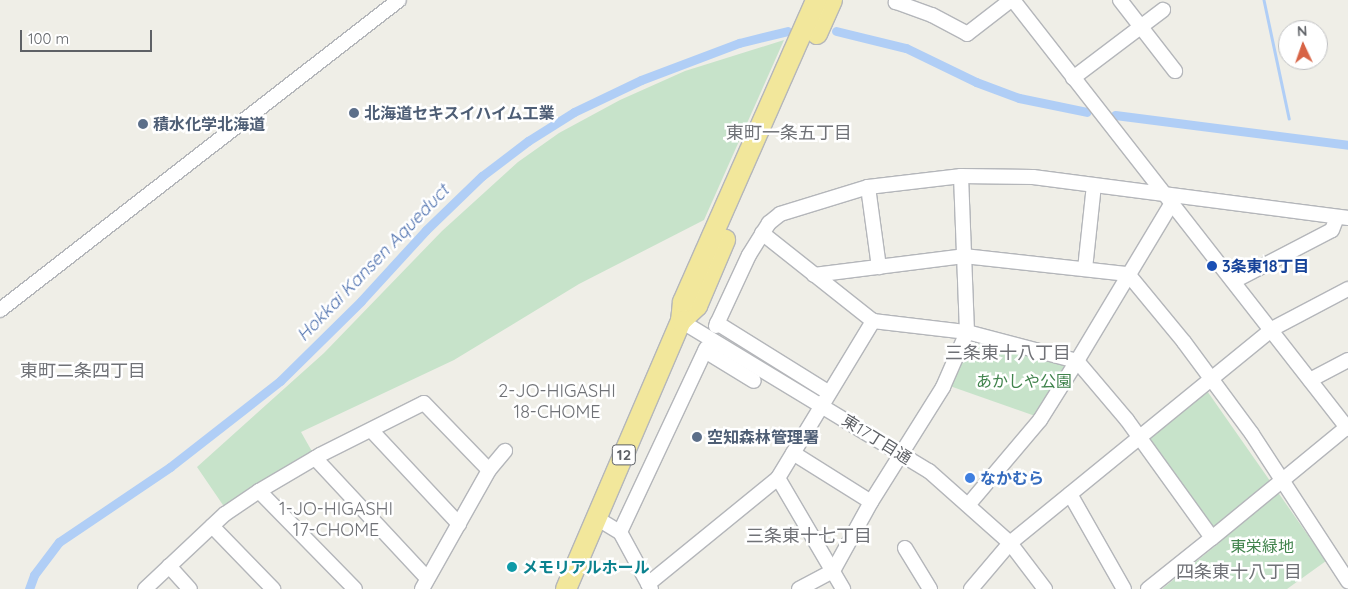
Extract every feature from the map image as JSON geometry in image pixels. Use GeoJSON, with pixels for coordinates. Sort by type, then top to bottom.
{"type":"FeatureCollection","features":[{"type":"Feature","properties":{"kind":"highway","name":"12"},"geometry":{"type":"LineString","coordinates":[[810,32],[816,0]]}},
{"type":"Feature","properties":{"kind":"highway","name":"12"},"geometry":{"type":"LineString","coordinates":[[681,321],[697,306],[735,205],[810,32],[832,0]]}},
{"type":"Feature","properties":{"kind":"highway","name":"12"},"geometry":{"type":"LineString","coordinates":[[566,589],[598,519],[681,321],[683,302],[716,226],[735,205]]}},
{"type":"Feature","properties":{"kind":"street"},"geometry":{"type":"LineString","coordinates":[[0,310],[399,0]]}},
{"type":"Feature","properties":{"kind":"street"},"geometry":{"type":"LineString","coordinates":[[899,0],[896,2],[932,15],[967,34],[1012,0],[1170,197],[1310,380],[1346,422],[1283,481],[1148,589]]}},
{"type":"Feature","properties":{"kind":"street"},"geometry":{"type":"LineString","coordinates":[[1120,0],[1175,71]]}},
{"type":"Feature","properties":{"kind":"street"},"geometry":{"type":"LineString","coordinates":[[1073,78],[1163,10]]}},
{"type":"Feature","properties":{"kind":"street"},"geometry":{"type":"LineString","coordinates":[[828,392],[717,324],[762,232],[780,214],[868,187],[961,176],[1033,177],[1170,197],[1342,217]]}},
{"type":"Feature","properties":{"kind":"street"},"geometry":{"type":"LineString","coordinates":[[799,589],[833,571],[871,502],[943,387],[968,332],[961,176]]}},
{"type":"Feature","properties":{"kind":"street"},"geometry":{"type":"LineString","coordinates":[[1085,269],[1094,185]]}},
{"type":"Feature","properties":{"kind":"street"},"geometry":{"type":"LineString","coordinates":[[868,187],[879,267]]}},
{"type":"Feature","properties":{"kind":"street"},"geometry":{"type":"LineString","coordinates":[[969,504],[1040,420],[1128,274],[1170,197]]}},
{"type":"Feature","properties":{"kind":"street"},"geometry":{"type":"LineString","coordinates":[[1234,281],[1332,230],[1342,217]]}},
{"type":"Feature","properties":{"kind":"street"},"geometry":{"type":"LineString","coordinates":[[762,232],[874,321],[968,332],[1077,361],[1139,437],[1212,538]]}},
{"type":"Feature","properties":{"kind":"street"},"geometry":{"type":"LineString","coordinates":[[814,275],[964,256],[1128,274],[1212,379],[1283,481],[1348,581]]}},
{"type":"Feature","properties":{"kind":"street"},"geometry":{"type":"LineString","coordinates":[[971,589],[1010,543],[1272,330],[1348,289]]}},
{"type":"Feature","properties":{"kind":"street","name":"東17丁目通"},"geometry":{"type":"LineString","coordinates":[[681,321],[902,453],[969,504],[1010,543],[1045,589]]}},
{"type":"Feature","properties":{"kind":"street"},"geometry":{"type":"LineString","coordinates":[[598,519],[620,532],[649,586],[778,478],[820,404],[874,321]]}},
{"type":"Feature","properties":{"kind":"street"},"geometry":{"type":"LineString","coordinates":[[620,532],[705,349],[754,381]]}},
{"type":"Feature","properties":{"kind":"street"},"geometry":{"type":"LineString","coordinates":[[1310,380],[1348,360]]}},
{"type":"Feature","properties":{"kind":"street"},"geometry":{"type":"LineString","coordinates":[[145,589],[212,526],[259,491],[315,458],[424,403],[489,470]]}},
{"type":"Feature","properties":{"kind":"street"},"geometry":{"type":"LineString","coordinates":[[371,430],[459,524]]}},
{"type":"Feature","properties":{"kind":"street"},"geometry":{"type":"LineString","coordinates":[[315,458],[425,584],[489,470],[506,451]]}},
{"type":"Feature","properties":{"kind":"street"},"geometry":{"type":"LineString","coordinates":[[793,453],[871,502]]}},
{"type":"Feature","properties":{"kind":"street"},"geometry":{"type":"LineString","coordinates":[[778,478],[843,589]]}},
{"type":"Feature","properties":{"kind":"street"},"geometry":{"type":"LineString","coordinates":[[259,491],[355,589]]}},
{"type":"Feature","properties":{"kind":"street"},"geometry":{"type":"LineString","coordinates":[[1070,494],[1124,589]]}},
{"type":"Feature","properties":{"kind":"street"},"geometry":{"type":"LineString","coordinates":[[212,526],[272,589]]}},
{"type":"Feature","properties":{"kind":"street"},"geometry":{"type":"LineString","coordinates":[[905,548],[930,589]]}},
{"type":"Feature","properties":{"kind":"street"},"geometry":{"type":"LineString","coordinates":[[169,566],[190,589]]}},
{"type":"Feature","properties":{"kind":"green space"},"geometry":{"type":"Polygon","coordinates":[[[784,40],[704,220],[579,284],[454,360],[301,432],[314,455],[225,508],[197,467],[324,353],[442,231],[518,162],[559,133],[620,100],[685,71],[784,40]]]}},
{"type":"Feature","properties":{"kind":"green space","name":"あかしや公園"},"geometry":{"type":"Polygon","coordinates":[[[969,336],[1072,363],[1038,417],[947,385],[969,336]]]}},
{"type":"Feature","properties":{"kind":"green space","name":"東栄緑地"},"geometry":{"type":"Polygon","coordinates":[[[1205,388],[1326,561],[1287,589],[1162,589],[1219,543],[1146,432],[1205,388]]]}},
{"type":"Feature","properties":{"kind":"waterway"},"geometry":{"type":"LineString","coordinates":[[1264,0],[1289,118]]}},
{"type":"Feature","properties":{"kind":"waterway","name":"Hokkai Kansen Aqueduct"},"geometry":{"type":"LineString","coordinates":[[29,589],[34,575],[59,542],[170,467],[280,381],[361,301],[426,230],[482,176],[528,141],[574,112],[641,80],[739,43],[788,31]]}},
{"type":"Feature","properties":{"kind":"waterway","name":"Hokkai Kansen Aqueduct"},"geometry":{"type":"LineString","coordinates":[[836,31],[906,48],[976,82],[1019,98],[1087,112]]}},
{"type":"Feature","properties":{"kind":"waterway","name":"Hokkai Kansen Aqueduct"},"geometry":{"type":"LineString","coordinates":[[1115,115],[1348,145]]}},
{"type":"Feature","properties":{"kind":"place","name":"北海道セキスイハイム工業"},"geometry":{"type":"Point","coordinates":[354,113]}},
{"type":"Feature","properties":{"kind":"place","name":"積水化学北海道"},"geometry":{"type":"Point","coordinates":[143,124]}},
{"type":"Feature","properties":{"kind":"place","name":"3条東18丁目"},"geometry":{"type":"Point","coordinates":[1212,266]}},
{"type":"Feature","properties":{"kind":"place","name":"空知森林管理署"},"geometry":{"type":"Point","coordinates":[697,437]}},
{"type":"Feature","properties":{"kind":"place","name":"なかむら"},"geometry":{"type":"Point","coordinates":[970,478]}},
{"type":"Feature","properties":{"kind":"place","name":"メモリアルホール"},"geometry":{"type":"Point","coordinates":[512,567]}},
{"type":"Feature","properties":{"kind":"district","name":"東町一条五丁目"},"geometry":{"type":"Point","coordinates":[789,133]}},
{"type":"Feature","properties":{"kind":"district","name":"三条東十八丁目"},"geometry":{"type":"Point","coordinates":[1008,353]}},
{"type":"Feature","properties":{"kind":"district","name":"東町二条四丁目"},"geometry":{"type":"Point","coordinates":[83,371]}},
{"type":"Feature","properties":{"kind":"district","name":"2-JO-HIGASHI 18-CHOME"},"geometry":{"type":"Point","coordinates":[557,402]}},
{"type":"Feature","properties":{"kind":"district","name":"1-JO-HIGASHI 17-CHOME"},"geometry":{"type":"Point","coordinates":[336,520]}},
{"type":"Feature","properties":{"kind":"district","name":"三条東十七丁目"},"geometry":{"type":"Point","coordinates":[809,536]}},
{"type":"Feature","properties":{"kind":"district","name":"四条東十八丁目"},"geometry":{"type":"Point","coordinates":[1239,572]}}]}
